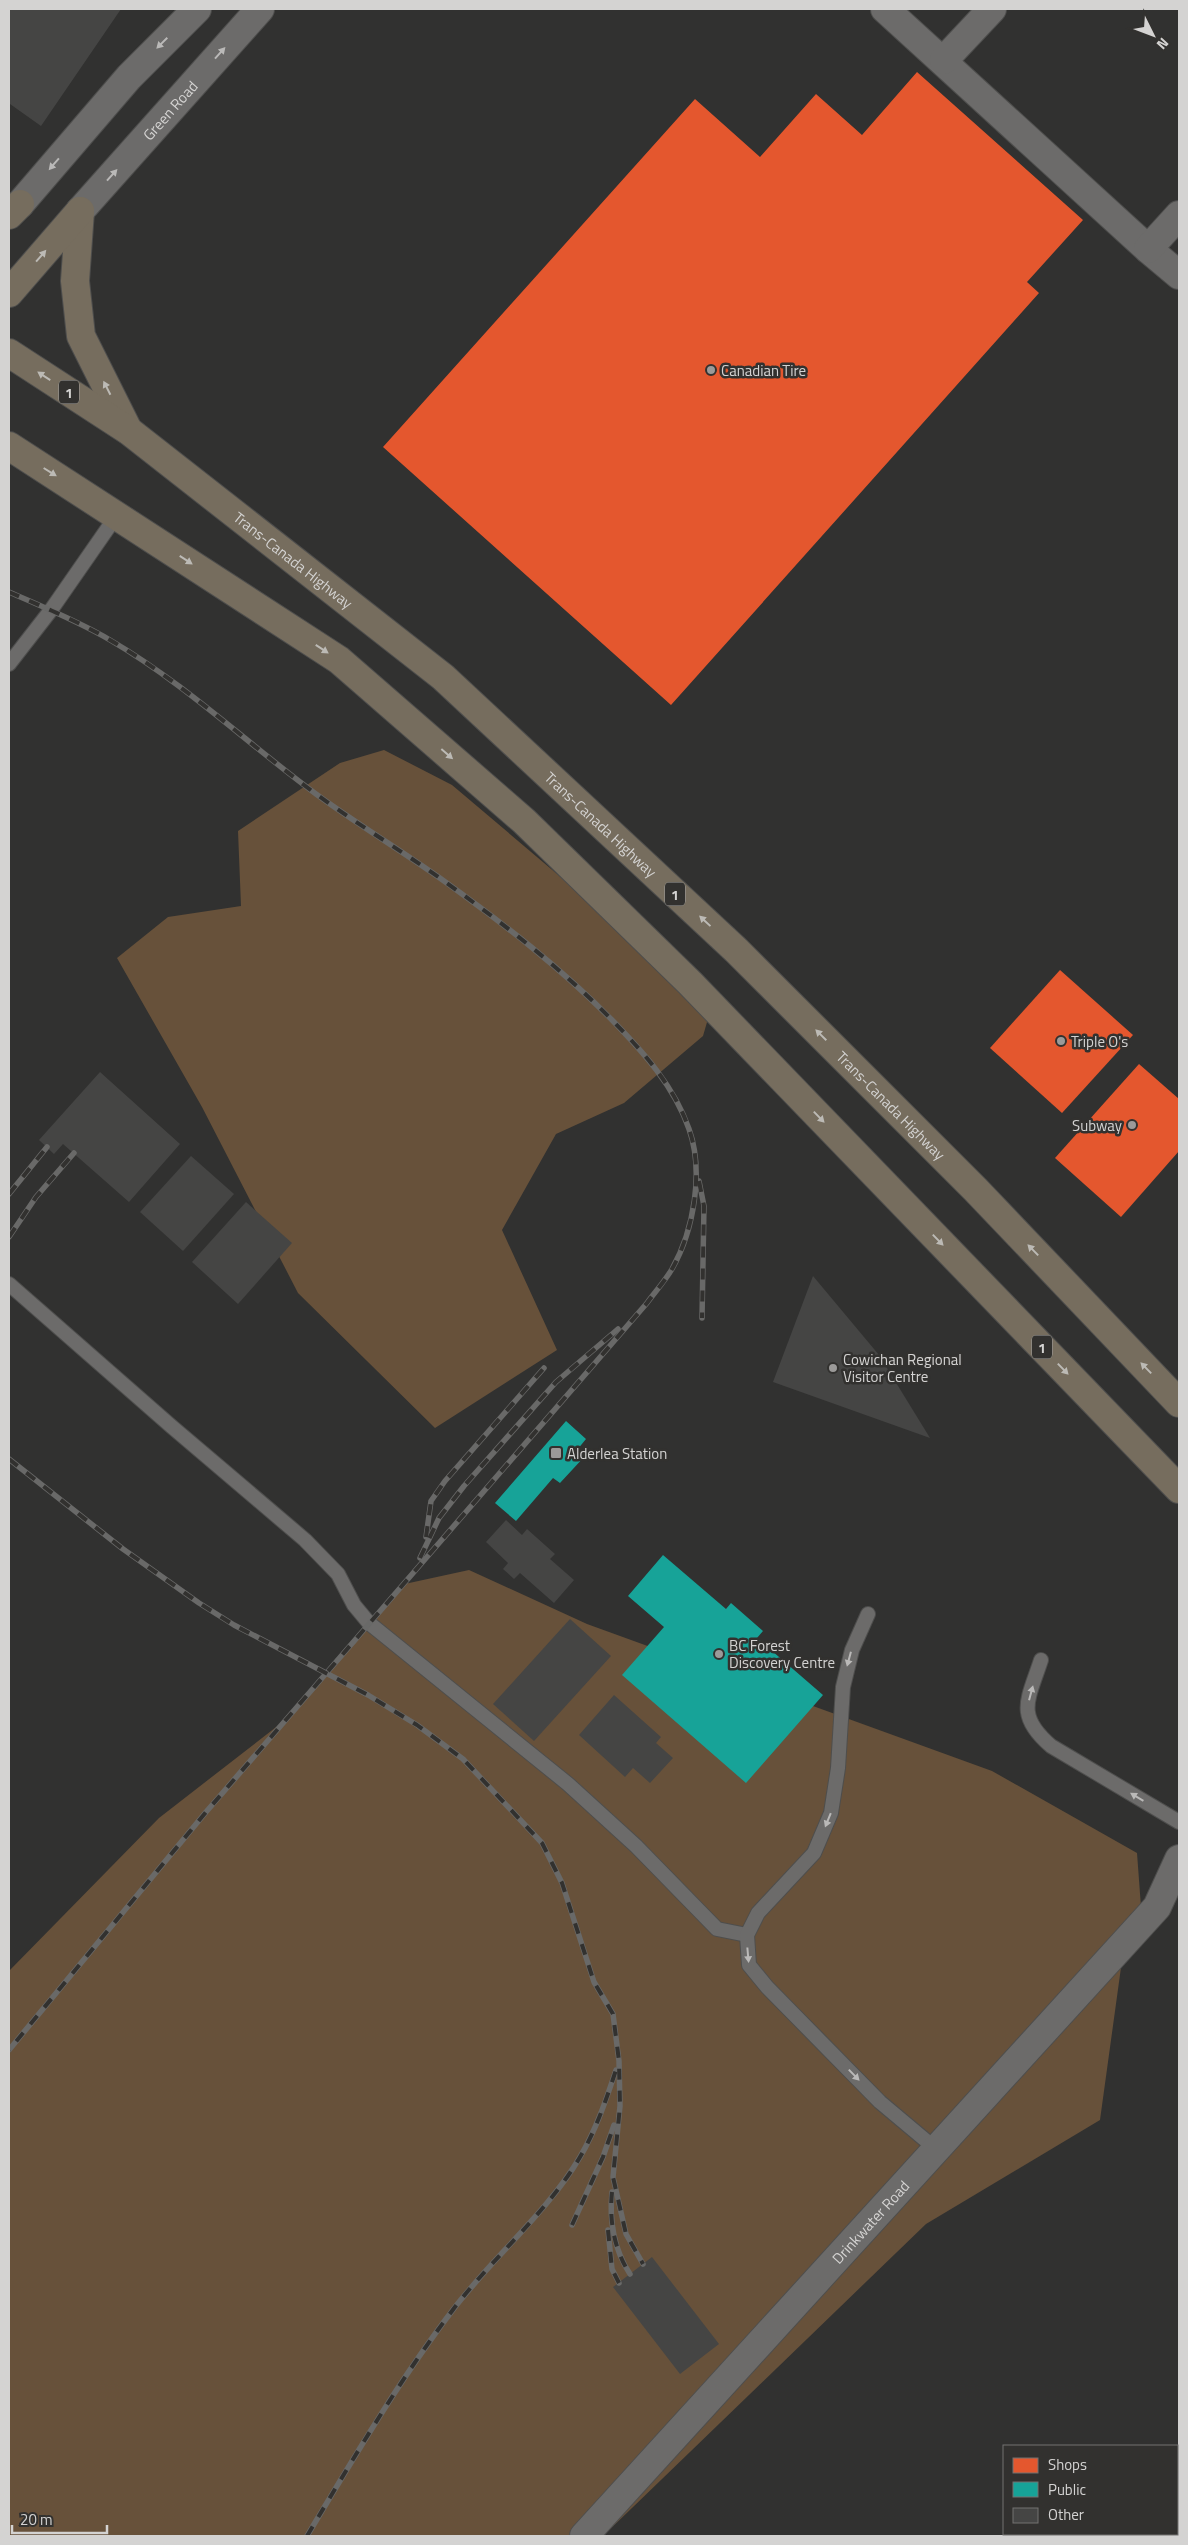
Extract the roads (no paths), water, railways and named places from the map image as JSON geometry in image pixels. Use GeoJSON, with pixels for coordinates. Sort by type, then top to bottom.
{"type":"FeatureCollection","features":[{"type":"Feature","properties":{"kind":"highway"},"geometry":{"type":"LineString","coordinates":[[9,293],[80,211]]}},
{"type":"Feature","properties":{"kind":"highway"},"geometry":{"type":"LineString","coordinates":[[80,211],[75,281],[80,336],[129,432]]}},
{"type":"Feature","properties":{"kind":"highway","name":"Trans-Canada Highway"},"geometry":{"type":"LineString","coordinates":[[9,353],[129,432],[457,690],[736,950],[975,1189],[1179,1403]]}},
{"type":"Feature","properties":{"kind":"highway","name":"1"},"geometry":{"type":"LineString","coordinates":[[9,446],[339,660],[524,821],[690,983],[1179,1489]]}},
{"type":"Feature","properties":{"kind":"street"},"geometry":{"type":"LineString","coordinates":[[14,210],[129,77],[196,9]]}},
{"type":"Feature","properties":{"kind":"street","name":"Green Road"},"geometry":{"type":"LineString","coordinates":[[80,211],[260,9]]}},
{"type":"Feature","properties":{"kind":"street"},"geometry":{"type":"LineString","coordinates":[[885,9],[944,60],[1148,249],[1179,275]]}},
{"type":"Feature","properties":{"kind":"street"},"geometry":{"type":"LineString","coordinates":[[944,60],[992,9]]}},
{"type":"Feature","properties":{"kind":"street"},"geometry":{"type":"LineString","coordinates":[[1148,249],[1179,215]]}},
{"type":"Feature","properties":{"kind":"street","name":"Drinkwater Road"},"geometry":{"type":"LineString","coordinates":[[584,2536],[936,2149],[1168,1902],[1179,1859]]}},
{"type":"Feature","properties":{"kind":"lane"},"geometry":{"type":"LineString","coordinates":[[9,664],[51,610],[117,515]]}},
{"type":"Feature","properties":{"kind":"lane"},"geometry":{"type":"LineString","coordinates":[[9,1284],[305,1540],[338,1574],[354,1605],[369,1624],[568,1784],[636,1846],[717,1929],[747,1935]]}},
{"type":"Feature","properties":{"kind":"lane"},"geometry":{"type":"LineString","coordinates":[[868,1614],[852,1650],[843,1687],[838,1768],[831,1813],[814,1854],[758,1913],[747,1935],[749,1965],[767,1987],[880,2102],[936,2149]]}},
{"type":"Feature","properties":{"kind":"lane"},"geometry":{"type":"LineString","coordinates":[[1041,1660],[1029,1698],[1028,1714],[1035,1732],[1051,1746],[1179,1822]]}},
{"type":"Feature","properties":{"kind":"railway"},"geometry":{"type":"LineString","coordinates":[[9,592],[86,627],[110,640],[164,675],[290,775],[444,881],[510,930],[573,983],[625,1033],[647,1058],[667,1084],[683,1113],[689,1129],[696,1163],[694,1200],[686,1237],[672,1269],[647,1303],[206,1812],[9,2050]]}},
{"type":"Feature","properties":{"kind":"railway"},"geometry":{"type":"LineString","coordinates":[[9,1194],[47,1147]]}},
{"type":"Feature","properties":{"kind":"railway"},"geometry":{"type":"LineString","coordinates":[[9,1237],[36,1197],[74,1153]]}},
{"type":"Feature","properties":{"kind":"railway"},"geometry":{"type":"LineString","coordinates":[[699,1181],[704,1206],[702,1318]]}},
{"type":"Feature","properties":{"kind":"railway"},"geometry":{"type":"LineString","coordinates":[[420,1558],[439,1518],[464,1486],[556,1382],[618,1329]]}},
{"type":"Feature","properties":{"kind":"railway"},"geometry":{"type":"LineString","coordinates":[[426,1537],[431,1501],[445,1481],[544,1368]]}},
{"type":"Feature","properties":{"kind":"railway"},"geometry":{"type":"LineString","coordinates":[[9,1459],[123,1549],[199,1603],[234,1625],[368,1695],[417,1725],[463,1759],[542,1843],[562,1883],[594,1982],[613,2014],[619,2061],[620,2106],[613,2177],[626,2234],[643,2264]]}},
{"type":"Feature","properties":{"kind":"railway"},"geometry":{"type":"LineString","coordinates":[[307,2536],[376,2421],[432,2338],[467,2292],[536,2216],[567,2177],[591,2136],[616,2070]]}},
{"type":"Feature","properties":{"kind":"railway"},"geometry":{"type":"LineString","coordinates":[[572,2225],[603,2157],[614,2125]]}},
{"type":"Feature","properties":{"kind":"railway"},"geometry":{"type":"LineString","coordinates":[[612,2192],[611,2213],[616,2245],[630,2274]]}},
{"type":"Feature","properties":{"kind":"railway"},"geometry":{"type":"LineString","coordinates":[[608,2230],[612,2269],[619,2283]]}},
{"type":"Feature","properties":{"kind":"place","name":"Canadian Tire"},"geometry":{"type":"Point","coordinates":[711,370]}},
{"type":"Feature","properties":{"kind":"place","name":"Triple O's"},"geometry":{"type":"Point","coordinates":[1061,1041]}},
{"type":"Feature","properties":{"kind":"place","name":"Subway"},"geometry":{"type":"Point","coordinates":[1132,1125]}},
{"type":"Feature","properties":{"kind":"place","name":"Cowichan Regional Visitor Centre"},"geometry":{"type":"Point","coordinates":[833,1368]}},
{"type":"Feature","properties":{"kind":"place","name":"Alderlea Station"},"geometry":{"type":"Point","coordinates":[556,1453]}},
{"type":"Feature","properties":{"kind":"place","name":"BC Forest Discovery Centre"},"geometry":{"type":"Point","coordinates":[719,1654]}}]}
